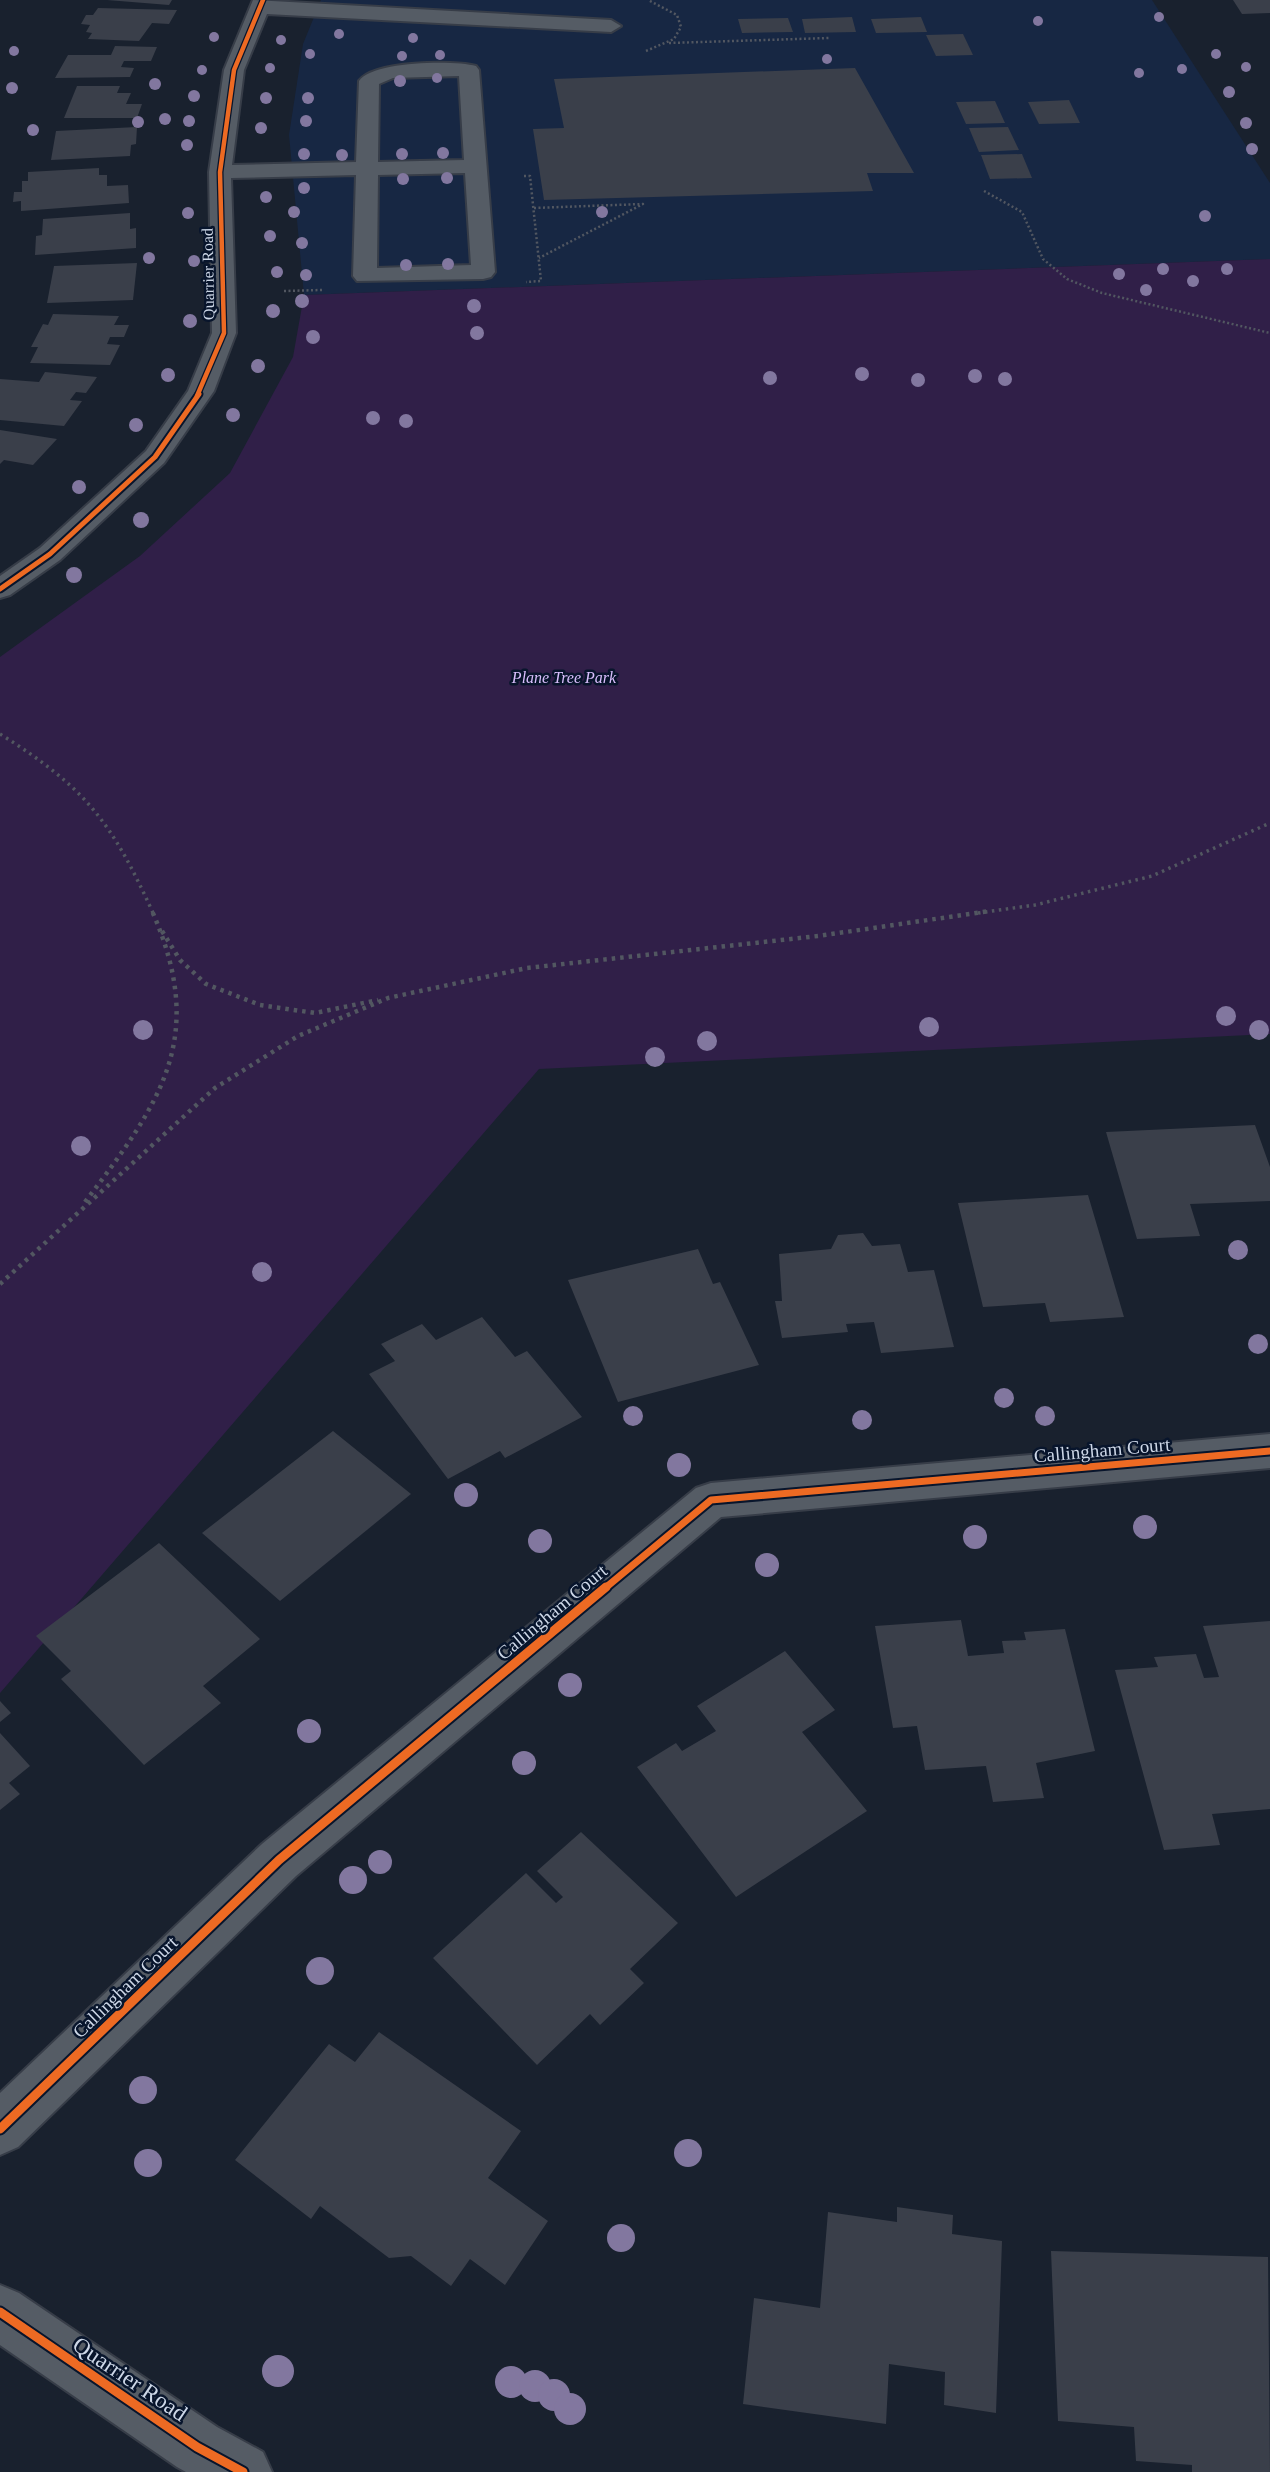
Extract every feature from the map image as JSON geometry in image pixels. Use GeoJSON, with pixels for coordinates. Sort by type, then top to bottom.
{"type":"FeatureCollection","features":[{"type":"Feature","properties":{"kind":"street"},"geometry":{"type":"LineString","coordinates":[[261,4],[611,26]]}},
{"type":"Feature","properties":{"kind":"street","name":"Quarrier Road"},"geometry":{"type":"LineString","coordinates":[[0,589],[50,554],[155,457],[201,391],[224,333],[220,172],[233,70],[261,4]]}},
{"type":"Feature","properties":{"kind":"street"},"geometry":{"type":"LineString","coordinates":[[469,70],[483,272],[365,276],[366,169],[369,81],[390,72],[469,70]]}},
{"type":"Feature","properties":{"kind":"street"},"geometry":{"type":"LineString","coordinates":[[220,172],[477,166]]}},
{"type":"Feature","properties":{"kind":"street","name":"Callingham Court"},"geometry":{"type":"LineString","coordinates":[[0,2129],[279,1860],[711,1500],[1270,1451]]}},
{"type":"Feature","properties":{"kind":"street","name":"Quarrier Road"},"geometry":{"type":"LineString","coordinates":[[0,2312],[197,2447],[243,2472]]}},
{"type":"Feature","properties":{"kind":"path"},"geometry":{"type":"LineString","coordinates":[[665,43],[829,38]]}},
{"type":"Feature","properties":{"kind":"path"},"geometry":{"type":"LineString","coordinates":[[984,191],[1022,212],[1043,259],[1067,279],[1102,293],[1270,333]]}},
{"type":"Feature","properties":{"kind":"path"},"geometry":{"type":"LineString","coordinates":[[533,208],[643,204],[539,258]]}},
{"type":"Feature","properties":{"kind":"path"},"geometry":{"type":"LineString","coordinates":[[0,734],[47,764],[90,803],[129,863],[160,927],[180,960],[206,984],[260,1005],[315,1013],[527,968],[818,936],[1035,905],[1152,876],[1270,823]]}},
{"type":"Feature","properties":{"kind":"path"},"geometry":{"type":"LineString","coordinates":[[78,1212],[141,1128],[169,1072],[177,993],[160,927]]}},
{"type":"Feature","properties":{"kind":"path"},"geometry":{"type":"LineString","coordinates":[[0,1284],[215,1088],[298,1037],[388,998]]}},
{"type":"Feature","properties":{"kind":"shaded area"},"geometry":{"type":"Polygon","coordinates":[[[321,0],[1152,0],[1270,183],[1270,259],[304,295],[289,135],[303,44],[321,0]]]}},
{"type":"Feature","properties":{"kind":"green space","name":"Plane Tree Park"},"geometry":{"type":"Polygon","coordinates":[[[1270,259],[1270,1034],[539,1069],[0,1693],[0,657],[140,556],[230,473],[293,357],[304,295],[1270,259]]]}},
{"type":"Feature","properties":{"kind":"building"},"geometry":{"type":"Polygon","coordinates":[[[107,0],[172,0],[169,5],[107,0]]]}},
{"type":"Feature","properties":{"kind":"building"},"geometry":{"type":"Polygon","coordinates":[[[1233,0],[1270,0],[1270,13],[1242,14],[1233,0]]]}},
{"type":"Feature","properties":{"kind":"building"},"geometry":{"type":"Polygon","coordinates":[[[98,8],[177,10],[169,24],[152,23],[139,41],[88,39],[92,33],[86,32],[90,25],[81,24],[86,15],[93,15],[98,8]]]}},
{"type":"Feature","properties":{"kind":"building"},"geometry":{"type":"Polygon","coordinates":[[[852,17],[856,32],[805,33],[802,19],[852,17]]]}},
{"type":"Feature","properties":{"kind":"building"},"geometry":{"type":"Polygon","coordinates":[[[921,17],[927,32],[876,33],[871,19],[921,17]]]}},
{"type":"Feature","properties":{"kind":"building"},"geometry":{"type":"Polygon","coordinates":[[[788,18],[793,32],[742,33],[738,19],[788,18]]]}},
{"type":"Feature","properties":{"kind":"building"},"geometry":{"type":"Polygon","coordinates":[[[963,34],[973,55],[936,56],[926,35],[963,34]]]}},
{"type":"Feature","properties":{"kind":"building"},"geometry":{"type":"Polygon","coordinates":[[[115,46],[157,47],[151,61],[124,61],[121,67],[134,68],[130,77],[55,78],[68,55],[111,55],[115,46]]]}},
{"type":"Feature","properties":{"kind":"building"},"geometry":{"type":"Polygon","coordinates":[[[855,68],[914,173],[867,173],[873,191],[544,200],[533,129],[564,128],[554,79],[855,68]]]}},
{"type":"Feature","properties":{"kind":"building"},"geometry":{"type":"Polygon","coordinates":[[[77,86],[120,86],[117,93],[131,93],[126,104],[142,104],[137,118],[64,118],[77,86]]]}},
{"type":"Feature","properties":{"kind":"building"},"geometry":{"type":"Polygon","coordinates":[[[1069,100],[1080,123],[1039,124],[1028,102],[1069,100]]]}},
{"type":"Feature","properties":{"kind":"building"},"geometry":{"type":"Polygon","coordinates":[[[995,101],[1005,123],[966,124],[956,102],[995,101]]]}},
{"type":"Feature","properties":{"kind":"building"},"geometry":{"type":"Polygon","coordinates":[[[137,127],[136,144],[131,145],[130,156],[51,160],[56,131],[137,127]]]}},
{"type":"Feature","properties":{"kind":"building"},"geometry":{"type":"Polygon","coordinates":[[[1008,127],[1019,150],[979,152],[969,128],[1008,127]]]}},
{"type":"Feature","properties":{"kind":"building"},"geometry":{"type":"Polygon","coordinates":[[[1022,154],[1032,178],[990,179],[981,155],[1022,154]]]}},
{"type":"Feature","properties":{"kind":"building"},"geometry":{"type":"Polygon","coordinates":[[[99,168],[99,175],[107,175],[107,186],[128,185],[129,203],[21,211],[21,201],[13,202],[14,192],[22,192],[22,181],[28,181],[28,172],[99,168]]]}},
{"type":"Feature","properties":{"kind":"building"},"geometry":{"type":"Polygon","coordinates":[[[130,213],[130,229],[136,228],[136,248],[35,255],[36,236],[42,235],[43,219],[130,213]]]}},
{"type":"Feature","properties":{"kind":"building"},"geometry":{"type":"Polygon","coordinates":[[[137,263],[133,300],[47,303],[54,266],[137,263]]]}},
{"type":"Feature","properties":{"kind":"building"},"geometry":{"type":"Polygon","coordinates":[[[53,314],[119,316],[114,325],[129,325],[124,337],[110,337],[107,344],[120,345],[110,365],[30,363],[38,347],[31,347],[43,324],[48,325],[53,314]]]}},
{"type":"Feature","properties":{"kind":"building"},"geometry":{"type":"Polygon","coordinates":[[[45,372],[97,377],[86,393],[76,392],[70,400],[82,401],[64,426],[0,420],[0,379],[39,382],[45,372]]]}},
{"type":"Feature","properties":{"kind":"building"},"geometry":{"type":"Polygon","coordinates":[[[0,430],[57,439],[33,465],[4,460],[0,464],[0,430]]]}},
{"type":"Feature","properties":{"kind":"building"},"geometry":{"type":"Polygon","coordinates":[[[1255,1125],[1270,1167],[1270,1201],[1190,1204],[1200,1236],[1137,1239],[1106,1132],[1255,1125]]]}},
{"type":"Feature","properties":{"kind":"building"},"geometry":{"type":"Polygon","coordinates":[[[1088,1195],[1124,1317],[1050,1322],[1045,1303],[983,1307],[958,1203],[1088,1195]]]}},
{"type":"Feature","properties":{"kind":"building"},"geometry":{"type":"Polygon","coordinates":[[[863,1233],[872,1246],[900,1244],[908,1272],[934,1270],[954,1347],[881,1353],[874,1322],[846,1324],[848,1332],[782,1338],[775,1301],[782,1301],[779,1254],[831,1249],[838,1235],[863,1233]]]}},
{"type":"Feature","properties":{"kind":"building"},"geometry":{"type":"Polygon","coordinates":[[[698,1249],[713,1284],[720,1282],[759,1365],[618,1402],[568,1280],[698,1249]]]}},
{"type":"Feature","properties":{"kind":"building"},"geometry":{"type":"Polygon","coordinates":[[[482,1317],[515,1357],[527,1351],[582,1417],[505,1458],[500,1451],[448,1479],[369,1374],[395,1361],[381,1344],[422,1324],[436,1340],[482,1317]]]}},
{"type":"Feature","properties":{"kind":"building"},"geometry":{"type":"Polygon","coordinates":[[[333,1431],[411,1494],[280,1601],[202,1533],[333,1431]]]}},
{"type":"Feature","properties":{"kind":"building"},"geometry":{"type":"Polygon","coordinates":[[[159,1543],[260,1639],[203,1686],[221,1703],[144,1765],[61,1679],[71,1671],[36,1636],[159,1543]]]}},
{"type":"Feature","properties":{"kind":"building"},"geometry":{"type":"Polygon","coordinates":[[[961,1620],[968,1656],[1004,1653],[1002,1641],[1026,1640],[1024,1632],[1065,1629],[1095,1751],[1036,1763],[1044,1798],[993,1802],[986,1766],[925,1770],[917,1726],[893,1728],[875,1626],[961,1620]]]}},
{"type":"Feature","properties":{"kind":"building"},"geometry":{"type":"Polygon","coordinates":[[[1270,1621],[1270,1809],[1212,1814],[1220,1845],[1164,1850],[1115,1670],[1158,1667],[1154,1657],[1196,1654],[1204,1678],[1219,1677],[1203,1626],[1270,1621]]]}},
{"type":"Feature","properties":{"kind":"building"},"geometry":{"type":"Polygon","coordinates":[[[785,1651],[835,1710],[802,1732],[867,1811],[736,1897],[637,1767],[676,1743],[682,1751],[716,1731],[697,1706],[785,1651]]]}},
{"type":"Feature","properties":{"kind":"building"},"geometry":{"type":"Polygon","coordinates":[[[0,1701],[11,1713],[0,1722],[0,1701]]]}},
{"type":"Feature","properties":{"kind":"building"},"geometry":{"type":"Polygon","coordinates":[[[0,1733],[30,1766],[9,1783],[20,1794],[0,1810],[0,1733]]]}},
{"type":"Feature","properties":{"kind":"building"},"geometry":{"type":"Polygon","coordinates":[[[581,1832],[678,1923],[630,1969],[644,1983],[600,2025],[590,2014],[537,2065],[433,1958],[526,1873],[556,1903],[563,1897],[537,1871],[581,1832]]]}},
{"type":"Feature","properties":{"kind":"building"},"geometry":{"type":"Polygon","coordinates":[[[379,2032],[521,2131],[488,2178],[548,2221],[505,2285],[470,2259],[451,2286],[411,2256],[389,2258],[320,2206],[311,2219],[235,2160],[329,2044],[355,2062],[379,2032]]]}},
{"type":"Feature","properties":{"kind":"building"},"geometry":{"type":"Polygon","coordinates":[[[897,2207],[953,2215],[952,2234],[1002,2241],[996,2413],[944,2405],[945,2372],[889,2364],[886,2424],[743,2404],[754,2298],[820,2308],[828,2212],[897,2222],[897,2207]]]}},
{"type":"Feature","properties":{"kind":"building"},"geometry":{"type":"Polygon","coordinates":[[[1051,2251],[1268,2257],[1270,2472],[1192,2472],[1192,2465],[1136,2461],[1134,2427],[1058,2421],[1051,2251]]]}},
{"type":"Feature","properties":{"kind":"cycle path"},"geometry":{"type":"LineString","coordinates":[[0,589],[50,554],[155,457],[201,391],[224,333],[220,172],[234,70],[263,0]]}},
{"type":"Feature","properties":{"kind":"cycle path"},"geometry":{"type":"LineString","coordinates":[[0,2129],[279,1860],[711,1500],[1270,1451]]}},
{"type":"Feature","properties":{"kind":"cycle path"},"geometry":{"type":"LineString","coordinates":[[0,2312],[197,2447],[243,2472]]}}]}
